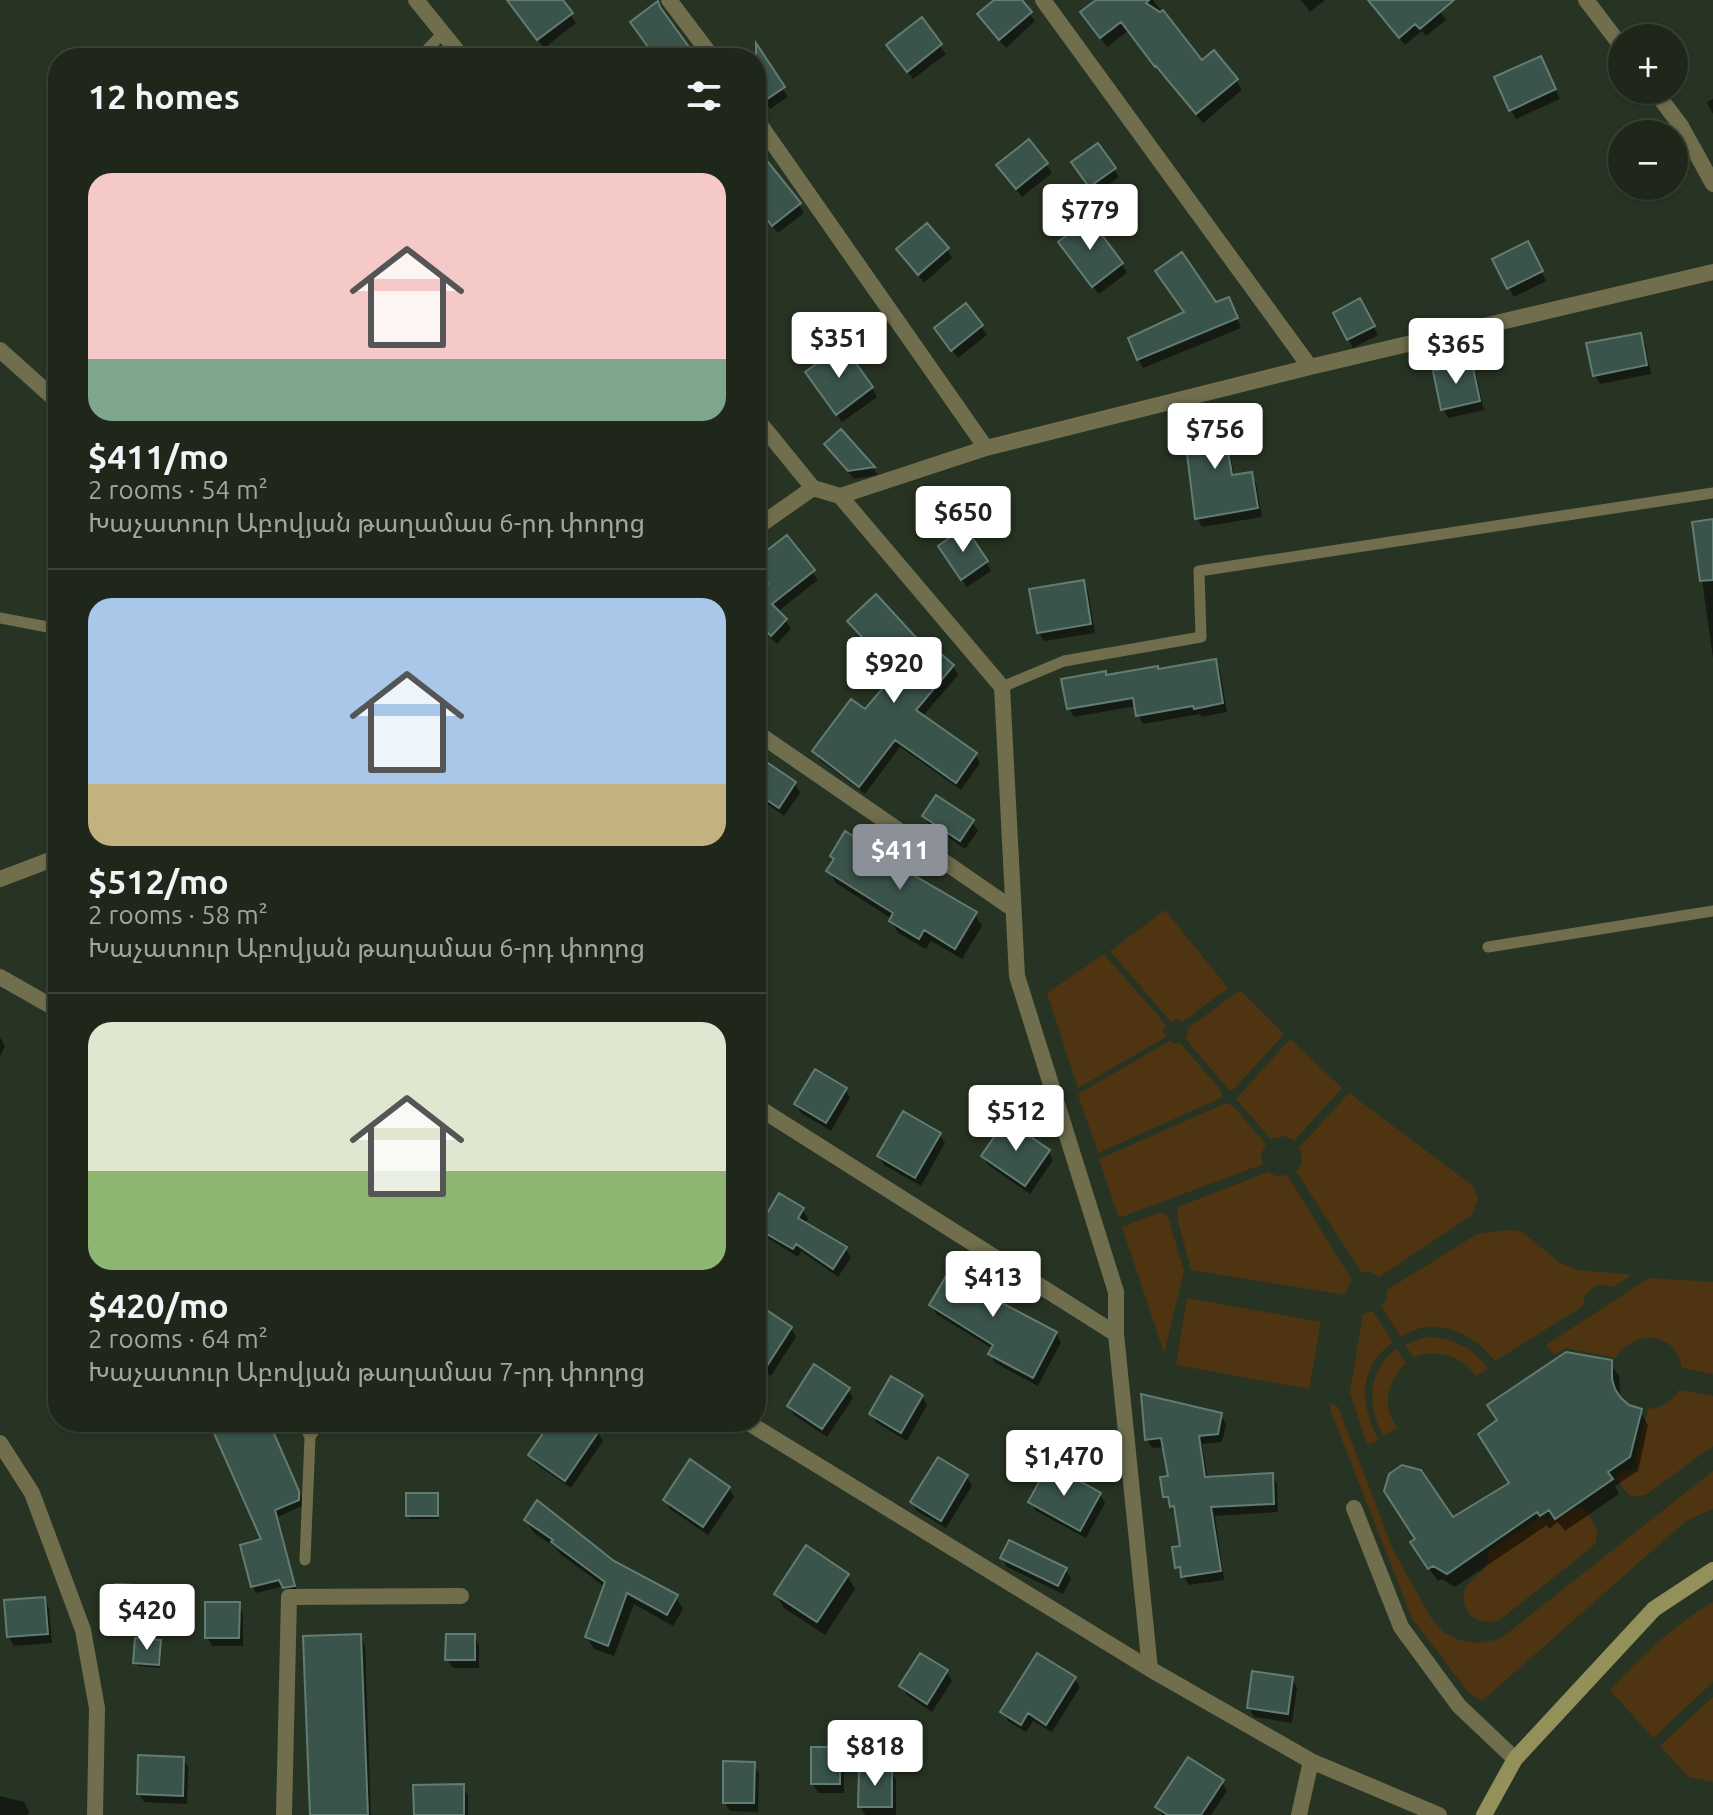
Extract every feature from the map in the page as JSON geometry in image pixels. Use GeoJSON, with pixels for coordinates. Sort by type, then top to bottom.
{"type":"FeatureCollection","features":[{"type":"Feature","properties":{"kind":"main road"},"geometry":{"type":"LineString","coordinates":[[1484,1815],[1515,1759],[1654,1609],[1713,1570]]}},
{"type":"Feature","properties":{"kind":"street"},"geometry":{"type":"LineString","coordinates":[[416,0],[455,48]]}},
{"type":"Feature","properties":{"kind":"street"},"geometry":{"type":"LineString","coordinates":[[669,0],[705,48]]}},
{"type":"Feature","properties":{"kind":"street"},"geometry":{"type":"LineString","coordinates":[[1043,0],[1310,367]]}},
{"type":"Feature","properties":{"kind":"street"},"geometry":{"type":"LineString","coordinates":[[1586,0],[1608,29]]}},
{"type":"Feature","properties":{"kind":"street"},"geometry":{"type":"LineString","coordinates":[[1664,104],[1681,126],[1713,184]]}},
{"type":"Feature","properties":{"kind":"street"},"geometry":{"type":"LineString","coordinates":[[766,133],[986,448]]}},
{"type":"Feature","properties":{"kind":"street"},"geometry":{"type":"LineString","coordinates":[[840,496],[986,448],[1310,367],[1713,272]]}},
{"type":"Feature","properties":{"kind":"street"},"geometry":{"type":"LineString","coordinates":[[0,350],[48,393]]}},
{"type":"Feature","properties":{"kind":"street"},"geometry":{"type":"LineString","coordinates":[[766,430],[813,488],[840,496],[1002,687],[1017,976],[1116,1292],[1116,1334],[1150,1669]]}},
{"type":"Feature","properties":{"kind":"street"},"geometry":{"type":"LineString","coordinates":[[766,521],[813,488]]}},
{"type":"Feature","properties":{"kind":"street"},"geometry":{"type":"LineString","coordinates":[[766,739],[1013,909]]}},
{"type":"Feature","properties":{"kind":"street"},"geometry":{"type":"LineString","coordinates":[[0,879],[48,861]]}},
{"type":"Feature","properties":{"kind":"street"},"geometry":{"type":"LineString","coordinates":[[0,977],[48,1004]]}},
{"type":"Feature","properties":{"kind":"street"},"geometry":{"type":"LineString","coordinates":[[766,1112],[1116,1334]]}},
{"type":"Feature","properties":{"kind":"street"},"geometry":{"type":"LineString","coordinates":[[763,1432],[1150,1669],[1311,1761],[1439,1815]]}},
{"type":"Feature","properties":{"kind":"street"},"geometry":{"type":"LineString","coordinates":[[0,1443],[32,1493],[83,1630],[97,1708],[95,1815]]}},
{"type":"Feature","properties":{"kind":"street"},"geometry":{"type":"LineString","coordinates":[[1354,1508],[1401,1627],[1459,1706],[1515,1759]]}},
{"type":"Feature","properties":{"kind":"street"},"geometry":{"type":"LineString","coordinates":[[284,1815],[289,1597],[461,1596]]}},
{"type":"Feature","properties":{"kind":"street"},"geometry":{"type":"LineString","coordinates":[[1299,1815],[1311,1761]]}},
{"type":"Feature","properties":{"kind":"lane"},"geometry":{"type":"LineString","coordinates":[[429,48],[443,33]]}},
{"type":"Feature","properties":{"kind":"lane"},"geometry":{"type":"LineString","coordinates":[[1002,687],[1064,661],[1201,637],[1199,571],[1713,493]]}},
{"type":"Feature","properties":{"kind":"lane"},"geometry":{"type":"LineString","coordinates":[[0,618],[48,627]]}},
{"type":"Feature","properties":{"kind":"lane"},"geometry":{"type":"LineString","coordinates":[[1488,947],[1713,911]]}},
{"type":"Feature","properties":{"kind":"lane"},"geometry":{"type":"LineString","coordinates":[[305,1560],[310,1437],[307,1432]]}},
{"type":"Feature","properties":{"kind":"lane"},"geometry":{"type":"LineString","coordinates":[[310,1437],[313,1432]]}},
{"type":"Feature","properties":{"kind":"shaded area"},"geometry":{"type":"Polygon","coordinates":[[[1165,910],[1228,988],[1182,1022],[1177,1019],[1171,1022],[1110,951],[1165,910]]]}},
{"type":"Feature","properties":{"kind":"shaded area"},"geometry":{"type":"Polygon","coordinates":[[[1104,954],[1166,1025],[1163,1030],[1166,1037],[1078,1088],[1047,993],[1104,954]]]}},
{"type":"Feature","properties":{"kind":"shaded area"},"geometry":{"type":"Polygon","coordinates":[[[1240,990],[1284,1034],[1234,1089],[1229,1090],[1185,1038],[1187,1029],[1240,990]]]}},
{"type":"Feature","properties":{"kind":"shaded area"},"geometry":{"type":"Polygon","coordinates":[[[1290,1039],[1342,1088],[1294,1141],[1286,1136],[1271,1139],[1236,1099],[1290,1039]]]}},
{"type":"Feature","properties":{"kind":"shaded area"},"geometry":{"type":"Polygon","coordinates":[[[1170,1041],[1180,1043],[1220,1089],[1221,1098],[1098,1153],[1078,1094],[1170,1041]]]}},
{"type":"Feature","properties":{"kind":"shaded area"},"geometry":{"type":"Polygon","coordinates":[[[1349,1093],[1472,1185],[1478,1198],[1469,1217],[1379,1277],[1370,1271],[1362,1273],[1296,1171],[1302,1160],[1299,1148],[1349,1093]]]}},
{"type":"Feature","properties":{"kind":"shaded area"},"geometry":{"type":"Polygon","coordinates":[[[1226,1103],[1233,1106],[1266,1144],[1261,1154],[1263,1164],[1119,1218],[1099,1159],[1226,1103]]]}},
{"type":"Feature","properties":{"kind":"shaded area"},"geometry":{"type":"Polygon","coordinates":[[[1268,1172],[1276,1176],[1287,1175],[1352,1280],[1346,1295],[1191,1270],[1177,1217],[1178,1207],[1268,1172]]]}},
{"type":"Feature","properties":{"kind":"shaded area"},"geometry":{"type":"Polygon","coordinates":[[[1161,1212],[1168,1217],[1184,1271],[1164,1353],[1122,1227],[1161,1212]]]}},
{"type":"Feature","properties":{"kind":"shaded area"},"geometry":{"type":"Polygon","coordinates":[[[1521,1231],[1560,1263],[1579,1270],[1632,1275],[1613,1287],[1602,1285],[1593,1288],[1586,1295],[1583,1306],[1495,1361],[1476,1342],[1452,1330],[1427,1327],[1401,1337],[1381,1306],[1387,1301],[1387,1290],[1477,1234],[1521,1231]]]}},
{"type":"Feature","properties":{"kind":"shaded area"},"geometry":{"type":"Polygon","coordinates":[[[1649,1278],[1713,1282],[1713,1374],[1682,1368],[1672,1347],[1653,1338],[1633,1342],[1615,1358],[1565,1348],[1555,1355],[1546,1345],[1649,1278]]]}},
{"type":"Feature","properties":{"kind":"shaded area"},"geometry":{"type":"Polygon","coordinates":[[[1187,1298],[1321,1322],[1309,1389],[1176,1365],[1187,1298]]]}},
{"type":"Feature","properties":{"kind":"shaded area"},"geometry":{"type":"Polygon","coordinates":[[[1373,1311],[1393,1342],[1373,1363],[1365,1387],[1368,1413],[1379,1440],[1369,1444],[1350,1392],[1363,1314],[1373,1311]]]}},
{"type":"Feature","properties":{"kind":"shaded area"},"geometry":{"type":"Polygon","coordinates":[[[1427,1337],[1462,1345],[1488,1369],[1476,1376],[1463,1363],[1448,1356],[1431,1354],[1413,1357],[1405,1344],[1427,1337]]]}},
{"type":"Feature","properties":{"kind":"shaded area"},"geometry":{"type":"Polygon","coordinates":[[[1396,1349],[1406,1363],[1394,1378],[1388,1394],[1389,1410],[1397,1427],[1384,1436],[1374,1413],[1373,1390],[1380,1367],[1396,1349]]]}},
{"type":"Feature","properties":{"kind":"shaded area"},"geometry":{"type":"Polygon","coordinates":[[[1679,1390],[1713,1396],[1713,1446],[1647,1494],[1631,1496],[1616,1478],[1638,1466],[1635,1459],[1648,1409],[1666,1404],[1679,1390]]]}},
{"type":"Feature","properties":{"kind":"shaded area"},"geometry":{"type":"Polygon","coordinates":[[[1330,1403],[1339,1409],[1394,1552],[1433,1621],[1458,1640],[1479,1643],[1500,1639],[1713,1471],[1713,1509],[1686,1521],[1482,1701],[1469,1693],[1412,1618],[1330,1403]]]}},
{"type":"Feature","properties":{"kind":"shaded area"},"geometry":{"type":"Polygon","coordinates":[[[1577,1507],[1584,1508],[1597,1529],[1596,1542],[1591,1548],[1501,1619],[1488,1622],[1471,1615],[1465,1604],[1465,1591],[1486,1565],[1488,1552],[1541,1517],[1544,1521],[1552,1517],[1556,1521],[1577,1507]]]}},
{"type":"Feature","properties":{"kind":"shaded area"},"geometry":{"type":"Polygon","coordinates":[[[1713,1602],[1713,1682],[1653,1738],[1610,1690],[1658,1642],[1713,1602]]]}},
{"type":"Feature","properties":{"kind":"shaded area"},"geometry":{"type":"Polygon","coordinates":[[[1713,1697],[1713,1782],[1689,1777],[1660,1746],[1713,1697]]]}},
{"type":"Feature","properties":{"kind":"building"},"geometry":{"type":"Polygon","coordinates":[[[507,0],[563,0],[573,13],[537,40],[507,0]]]}},
{"type":"Feature","properties":{"kind":"building"},"geometry":{"type":"Polygon","coordinates":[[[994,0],[1022,0],[1032,12],[999,40],[977,14],[994,0]]]}},
{"type":"Feature","properties":{"kind":"building"},"geometry":{"type":"Polygon","coordinates":[[[1096,0],[1149,0],[1146,3],[1160,12],[1163,10],[1202,60],[1214,50],[1238,79],[1196,114],[1121,22],[1100,38],[1080,12],[1096,0]]]}},
{"type":"Feature","properties":{"kind":"building"},"geometry":{"type":"Polygon","coordinates":[[[1368,0],[1454,0],[1420,29],[1415,24],[1399,38],[1368,0]]]}},
{"type":"Feature","properties":{"kind":"building"},"geometry":{"type":"Polygon","coordinates":[[[658,1],[690,48],[649,48],[630,22],[658,1]]]}},
{"type":"Feature","properties":{"kind":"building"},"geometry":{"type":"Polygon","coordinates":[[[922,17],[942,44],[907,72],[886,45],[922,17]]]}},
{"type":"Feature","properties":{"kind":"building"},"geometry":{"type":"Polygon","coordinates":[[[1541,56],[1556,89],[1509,111],[1494,77],[1541,56]]]}},
{"type":"Feature","properties":{"kind":"building"},"geometry":{"type":"Polygon","coordinates":[[[766,58],[785,87],[766,100],[766,58]]]}},
{"type":"Feature","properties":{"kind":"building"},"geometry":{"type":"Polygon","coordinates":[[[1029,139],[1048,163],[1016,189],[996,165],[1029,139]]]}},
{"type":"Feature","properties":{"kind":"building"},"geometry":{"type":"Polygon","coordinates":[[[1098,143],[1116,168],[1089,187],[1071,162],[1098,143]]]}},
{"type":"Feature","properties":{"kind":"building"},"geometry":{"type":"Polygon","coordinates":[[[768,162],[801,203],[772,226],[766,218],[768,162]]]}},
{"type":"Feature","properties":{"kind":"building"},"geometry":{"type":"Polygon","coordinates":[[[1089,218],[1123,263],[1092,287],[1058,242],[1089,218]]]}},
{"type":"Feature","properties":{"kind":"building"},"geometry":{"type":"Polygon","coordinates":[[[927,223],[949,248],[918,275],[896,249],[927,223]]]}},
{"type":"Feature","properties":{"kind":"building"},"geometry":{"type":"Polygon","coordinates":[[[1528,241],[1543,271],[1507,289],[1492,259],[1528,241]]]}},
{"type":"Feature","properties":{"kind":"building"},"geometry":{"type":"Polygon","coordinates":[[[1182,252],[1216,302],[1229,297],[1238,318],[1137,360],[1128,338],[1184,312],[1155,271],[1182,252]]]}},
{"type":"Feature","properties":{"kind":"building"},"geometry":{"type":"Polygon","coordinates":[[[1360,298],[1375,326],[1347,340],[1333,313],[1360,298]]]}},
{"type":"Feature","properties":{"kind":"building"},"geometry":{"type":"Polygon","coordinates":[[[966,303],[983,325],[951,351],[934,328],[966,303]]]}},
{"type":"Feature","properties":{"kind":"building"},"geometry":{"type":"Polygon","coordinates":[[[1641,333],[1647,365],[1593,376],[1586,343],[1641,333]]]}},
{"type":"Feature","properties":{"kind":"building"},"geometry":{"type":"Polygon","coordinates":[[[843,345],[873,387],[836,415],[805,372],[843,345]]]}},
{"type":"Feature","properties":{"kind":"building"},"geometry":{"type":"Polygon","coordinates":[[[1472,363],[1480,401],[1441,410],[1433,371],[1472,363]]]}},
{"type":"Feature","properties":{"kind":"building"},"geometry":{"type":"Polygon","coordinates":[[[1222,414],[1232,475],[1252,472],[1258,508],[1195,519],[1183,421],[1222,414]]]}},
{"type":"Feature","properties":{"kind":"building"},"geometry":{"type":"Polygon","coordinates":[[[841,429],[875,467],[848,471],[824,444],[841,429]]]}},
{"type":"Feature","properties":{"kind":"building"},"geometry":{"type":"Polygon","coordinates":[[[1713,519],[1713,580],[1700,581],[1692,522],[1713,519]]]}},
{"type":"Feature","properties":{"kind":"building"},"geometry":{"type":"Polygon","coordinates":[[[965,527],[988,561],[961,580],[938,546],[965,527]]]}},
{"type":"Feature","properties":{"kind":"building"},"geometry":{"type":"Polygon","coordinates":[[[787,535],[815,570],[772,604],[787,619],[771,636],[766,631],[766,551],[787,535]]]}},
{"type":"Feature","properties":{"kind":"building"},"geometry":{"type":"Polygon","coordinates":[[[1084,580],[1091,624],[1037,633],[1029,589],[1084,580]]]}},
{"type":"Feature","properties":{"kind":"building"},"geometry":{"type":"Polygon","coordinates":[[[876,594],[921,643],[924,639],[954,665],[916,710],[977,753],[956,783],[895,740],[859,787],[812,751],[851,699],[865,709],[896,673],[847,621],[876,594]]]}},
{"type":"Feature","properties":{"kind":"building"},"geometry":{"type":"Polygon","coordinates":[[[1216,659],[1223,703],[1136,716],[1133,698],[1067,709],[1061,679],[1106,671],[1106,675],[1158,666],[1158,669],[1216,659]]]}},
{"type":"Feature","properties":{"kind":"building"},"geometry":{"type":"Polygon","coordinates":[[[766,762],[796,782],[779,808],[766,800],[766,762]]]}},
{"type":"Feature","properties":{"kind":"building"},"geometry":{"type":"Polygon","coordinates":[[[936,795],[974,820],[960,841],[922,816],[936,795]]]}},
{"type":"Feature","properties":{"kind":"building"},"geometry":{"type":"Polygon","coordinates":[[[845,831],[886,859],[977,912],[955,949],[924,930],[919,939],[889,921],[893,913],[826,871],[834,859],[830,856],[845,831]]]}},
{"type":"Feature","properties":{"kind":"building"},"geometry":{"type":"Polygon","coordinates":[[[815,1069],[847,1088],[826,1123],[794,1104],[815,1069]]]}},
{"type":"Feature","properties":{"kind":"building"},"geometry":{"type":"Polygon","coordinates":[[[903,1111],[941,1133],[915,1178],[877,1156],[903,1111]]]}},
{"type":"Feature","properties":{"kind":"building"},"geometry":{"type":"Polygon","coordinates":[[[1006,1120],[1050,1150],[1025,1186],[981,1156],[1006,1120]]]}},
{"type":"Feature","properties":{"kind":"building"},"geometry":{"type":"Polygon","coordinates":[[[779,1193],[804,1208],[798,1218],[847,1247],[833,1269],[796,1244],[793,1249],[766,1234],[766,1215],[779,1193]]]}},
{"type":"Feature","properties":{"kind":"building"},"geometry":{"type":"Polygon","coordinates":[[[957,1258],[994,1281],[985,1294],[1057,1332],[1033,1378],[988,1354],[993,1345],[929,1305],[957,1258]]]}},
{"type":"Feature","properties":{"kind":"building"},"geometry":{"type":"Polygon","coordinates":[[[766,1310],[792,1327],[766,1367],[766,1310]]]}},
{"type":"Feature","properties":{"kind":"building"},"geometry":{"type":"Polygon","coordinates":[[[1566,1352],[1612,1360],[1615,1389],[1629,1405],[1642,1409],[1630,1457],[1608,1472],[1613,1479],[1555,1519],[1549,1510],[1540,1516],[1537,1512],[1447,1574],[1433,1566],[1428,1569],[1410,1542],[1415,1539],[1384,1491],[1389,1474],[1402,1465],[1421,1470],[1453,1517],[1509,1483],[1478,1434],[1497,1420],[1487,1405],[1566,1352]]]}},
{"type":"Feature","properties":{"kind":"building"},"geometry":{"type":"Polygon","coordinates":[[[814,1364],[850,1388],[822,1429],[787,1406],[814,1364]]]}},
{"type":"Feature","properties":{"kind":"building"},"geometry":{"type":"Polygon","coordinates":[[[891,1376],[923,1395],[901,1433],[869,1414],[891,1376]]]}},
{"type":"Feature","properties":{"kind":"building"},"geometry":{"type":"Polygon","coordinates":[[[1141,1394],[1222,1413],[1218,1434],[1199,1436],[1205,1477],[1273,1473],[1274,1504],[1211,1507],[1221,1571],[1181,1577],[1180,1567],[1175,1568],[1172,1547],[1180,1546],[1174,1506],[1170,1507],[1168,1497],[1163,1497],[1160,1477],[1168,1476],[1161,1438],[1145,1440],[1141,1394]]]}},
{"type":"Feature","properties":{"kind":"building"},"geometry":{"type":"Polygon","coordinates":[[[213,1432],[273,1432],[299,1491],[299,1500],[275,1510],[295,1586],[283,1588],[279,1580],[251,1587],[240,1545],[261,1539],[213,1432]]]}},
{"type":"Feature","properties":{"kind":"building"},"geometry":{"type":"Polygon","coordinates":[[[544,1432],[598,1432],[565,1481],[528,1455],[544,1432]]]}},
{"type":"Feature","properties":{"kind":"building"},"geometry":{"type":"Polygon","coordinates":[[[938,1457],[968,1475],[941,1521],[910,1502],[938,1457]]]}},
{"type":"Feature","properties":{"kind":"building"},"geometry":{"type":"Polygon","coordinates":[[[690,1459],[730,1487],[703,1527],[663,1500],[690,1459]]]}},
{"type":"Feature","properties":{"kind":"building"},"geometry":{"type":"Polygon","coordinates":[[[1049,1464],[1101,1493],[1080,1531],[1028,1502],[1049,1464]]]}},
{"type":"Feature","properties":{"kind":"building"},"geometry":{"type":"Polygon","coordinates":[[[406,1493],[438,1493],[438,1516],[406,1516],[406,1493]]]}},
{"type":"Feature","properties":{"kind":"building"},"geometry":{"type":"Polygon","coordinates":[[[537,1500],[614,1561],[678,1595],[667,1615],[627,1593],[608,1646],[585,1637],[605,1582],[524,1520],[537,1500]]]}},
{"type":"Feature","properties":{"kind":"building"},"geometry":{"type":"Polygon","coordinates":[[[1009,1540],[1067,1568],[1058,1586],[1000,1558],[1009,1540]]]}},
{"type":"Feature","properties":{"kind":"building"},"geometry":{"type":"Polygon","coordinates":[[[806,1545],[849,1574],[817,1622],[774,1594],[806,1545]]]}},
{"type":"Feature","properties":{"kind":"building"},"geometry":{"type":"Polygon","coordinates":[[[115,1584],[156,1586],[154,1616],[113,1614],[115,1584]]]}},
{"type":"Feature","properties":{"kind":"building"},"geometry":{"type":"Polygon","coordinates":[[[45,1597],[48,1634],[7,1637],[4,1600],[45,1597]]]}},
{"type":"Feature","properties":{"kind":"building"},"geometry":{"type":"Polygon","coordinates":[[[205,1602],[240,1602],[239,1638],[205,1638],[205,1602]]]}},
{"type":"Feature","properties":{"kind":"building"},"geometry":{"type":"Polygon","coordinates":[[[361,1634],[368,1815],[310,1815],[303,1636],[361,1634]]]}},
{"type":"Feature","properties":{"kind":"building"},"geometry":{"type":"Polygon","coordinates":[[[446,1634],[475,1634],[475,1660],[445,1660],[446,1634]]]}},
{"type":"Feature","properties":{"kind":"building"},"geometry":{"type":"Polygon","coordinates":[[[135,1638],[161,1640],[159,1665],[133,1663],[135,1638]]]}},
{"type":"Feature","properties":{"kind":"building"},"geometry":{"type":"Polygon","coordinates":[[[920,1653],[948,1670],[927,1704],[899,1686],[920,1653]]]}},
{"type":"Feature","properties":{"kind":"building"},"geometry":{"type":"Polygon","coordinates":[[[1037,1653],[1076,1677],[1046,1725],[1028,1713],[1021,1725],[1000,1712],[1037,1653]]]}},
{"type":"Feature","properties":{"kind":"building"},"geometry":{"type":"Polygon","coordinates":[[[1252,1671],[1293,1677],[1288,1714],[1247,1708],[1252,1671]]]}},
{"type":"Feature","properties":{"kind":"building"},"geometry":{"type":"Polygon","coordinates":[[[811,1747],[840,1747],[840,1784],[811,1784],[811,1747]]]}},
{"type":"Feature","properties":{"kind":"building"},"geometry":{"type":"Polygon","coordinates":[[[138,1755],[184,1757],[183,1796],[137,1794],[138,1755]]]}},
{"type":"Feature","properties":{"kind":"building"},"geometry":{"type":"Polygon","coordinates":[[[1188,1757],[1224,1780],[1201,1815],[1168,1815],[1155,1807],[1188,1757]]]}},
{"type":"Feature","properties":{"kind":"building"},"geometry":{"type":"Polygon","coordinates":[[[723,1761],[755,1762],[754,1803],[723,1803],[723,1761]]]}},
{"type":"Feature","properties":{"kind":"building"},"geometry":{"type":"Polygon","coordinates":[[[859,1769],[892,1770],[892,1807],[858,1807],[859,1769]]]}},
{"type":"Feature","properties":{"kind":"building"},"geometry":{"type":"Polygon","coordinates":[[[464,1784],[464,1815],[414,1815],[413,1785],[464,1784]]]}}]}
